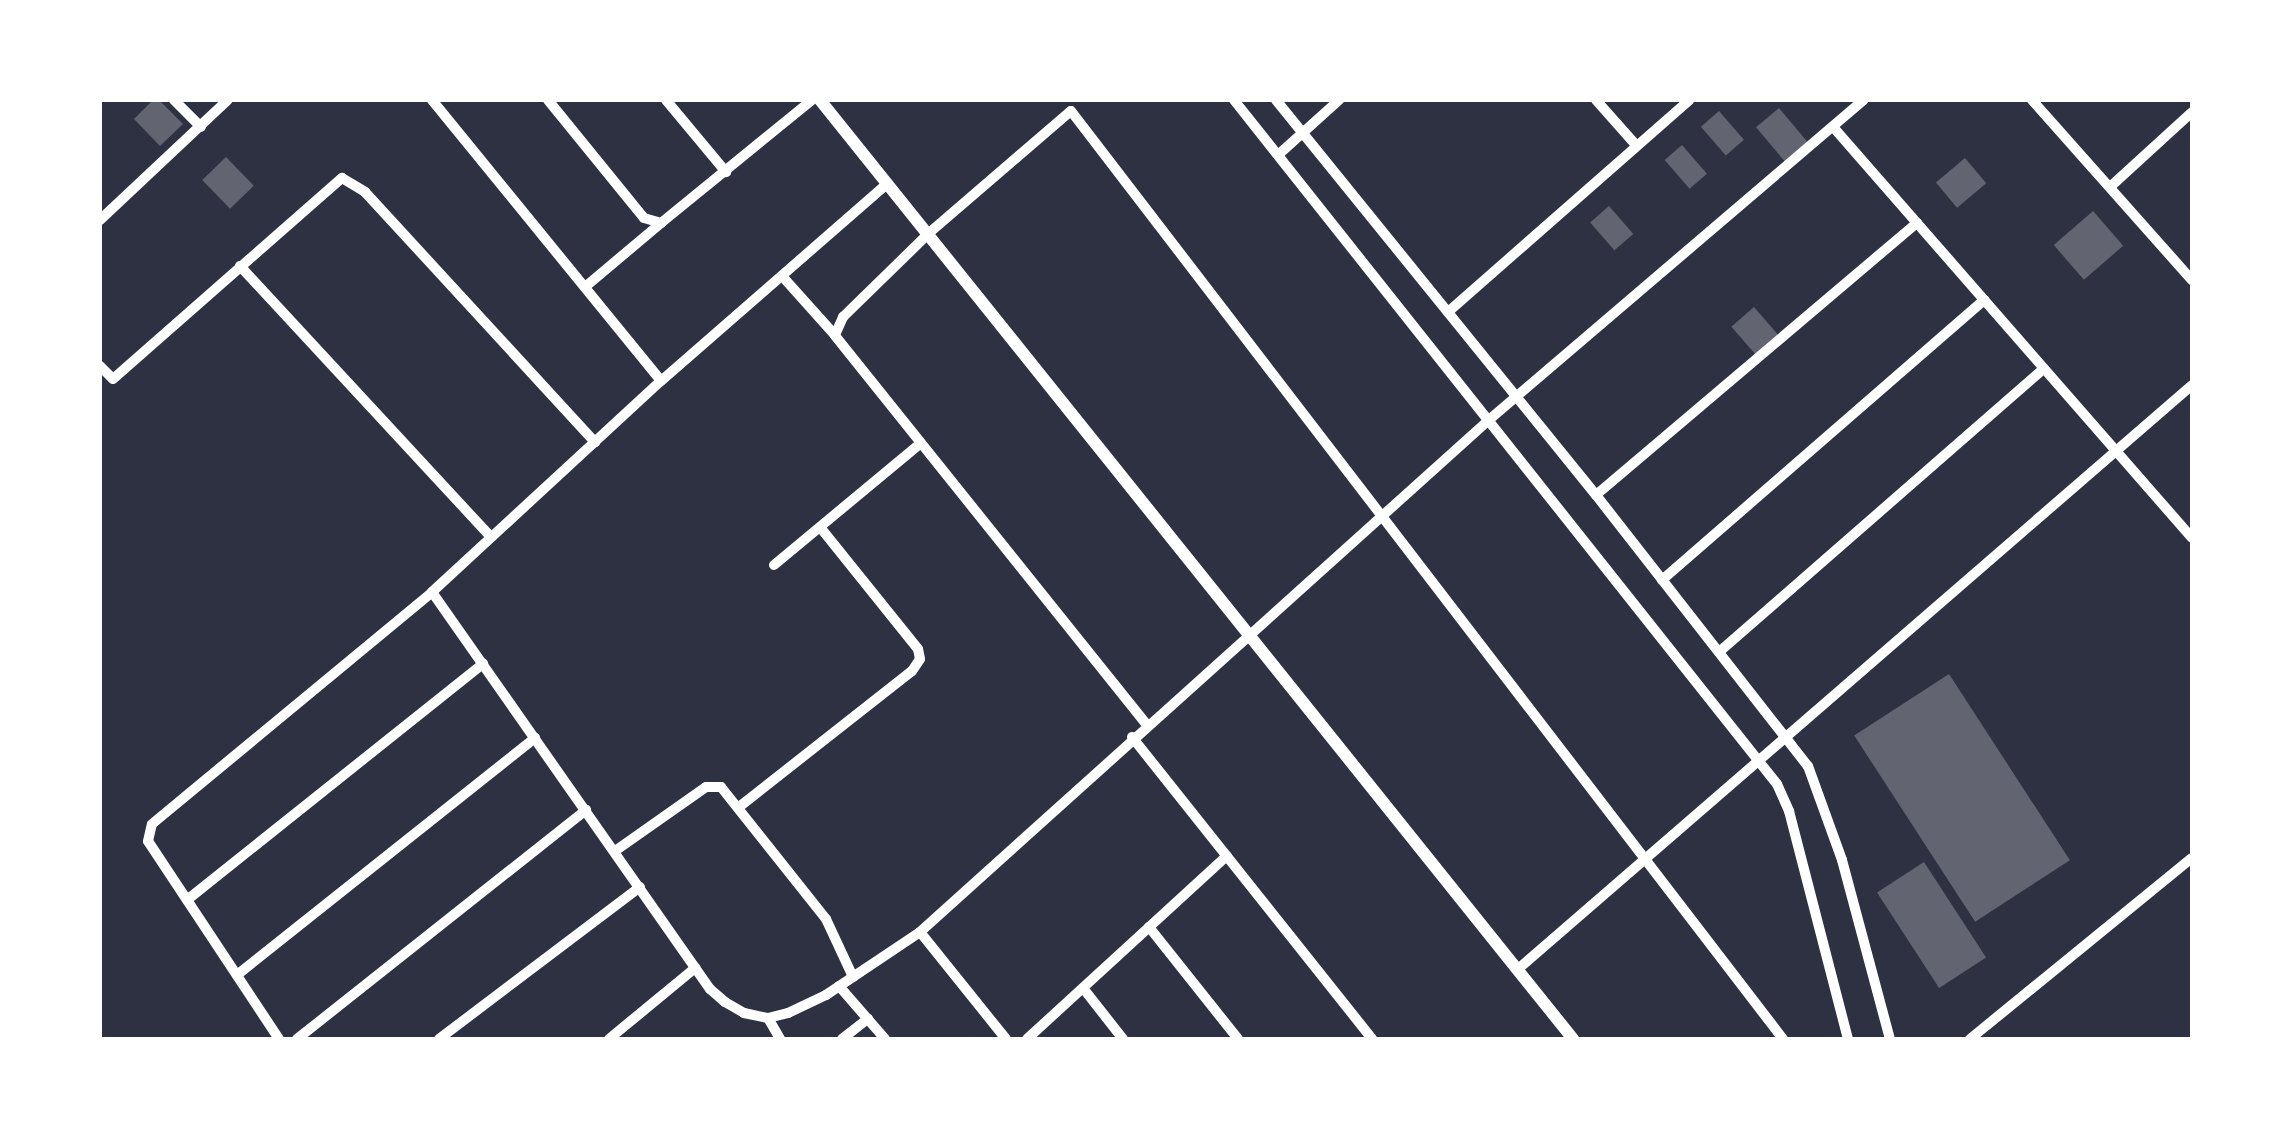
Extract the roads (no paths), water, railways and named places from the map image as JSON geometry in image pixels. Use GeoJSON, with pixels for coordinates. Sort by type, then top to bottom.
{"type":"FeatureCollection","features":[{"type":"Feature","properties":{"kind":"street"},"geometry":{"type":"LineString","coordinates":[[174,100],[201,128]]}},
{"type":"Feature","properties":{"kind":"street"},"geometry":{"type":"LineString","coordinates":[[100,220],[228,100]]}},
{"type":"Feature","properties":{"kind":"street"},"geometry":{"type":"LineString","coordinates":[[432,100],[661,381]]}},
{"type":"Feature","properties":{"kind":"street"},"geometry":{"type":"LineString","coordinates":[[548,100],[644,218],[662,223]]}},
{"type":"Feature","properties":{"kind":"street"},"geometry":{"type":"LineString","coordinates":[[666,100],[726,172]]}},
{"type":"Feature","properties":{"kind":"street"},"geometry":{"type":"LineString","coordinates":[[584,287],[812,100]]}},
{"type":"Feature","properties":{"kind":"street"},"geometry":{"type":"LineString","coordinates":[[820,100],[1573,1039]]}},
{"type":"Feature","properties":{"kind":"street"},"geometry":{"type":"LineString","coordinates":[[835,335],[844,318],[929,234],[1080,100]]}},
{"type":"Feature","properties":{"kind":"street"},"geometry":{"type":"LineString","coordinates":[[1234,100],[1759,759],[1789,811],[1848,1039]]}},
{"type":"Feature","properties":{"kind":"street"},"geometry":{"type":"LineString","coordinates":[[1276,100],[1787,736],[1819,787],[1890,1039]]}},
{"type":"Feature","properties":{"kind":"street"},"geometry":{"type":"LineString","coordinates":[[1278,155],[1339,100]]}},
{"type":"Feature","properties":{"kind":"street"},"geometry":{"type":"LineString","coordinates":[[1596,100],[1636,145]]}},
{"type":"Feature","properties":{"kind":"street"},"geometry":{"type":"LineString","coordinates":[[1448,312],[1689,100]]}},
{"type":"Feature","properties":{"kind":"street"},"geometry":{"type":"LineString","coordinates":[[432,592],[695,968],[725,1002],[744,1013],[768,1018],[788,1013],[839,986],[920,932],[1381,515],[1862,100]]}},
{"type":"Feature","properties":{"kind":"street"},"geometry":{"type":"LineString","coordinates":[[2032,100],[2192,280]]}},
{"type":"Feature","properties":{"kind":"street"},"geometry":{"type":"LineString","coordinates":[[1071,111],[1783,1039]]}},
{"type":"Feature","properties":{"kind":"street"},"geometry":{"type":"LineString","coordinates":[[2110,186],[2192,112]]}},
{"type":"Feature","properties":{"kind":"street"},"geometry":{"type":"LineString","coordinates":[[1834,128],[2192,538]]}},
{"type":"Feature","properties":{"kind":"street"},"geometry":{"type":"LineString","coordinates":[[100,366],[113,379],[334,181],[350,180],[595,442]]}},
{"type":"Feature","properties":{"kind":"street"},"geometry":{"type":"LineString","coordinates":[[280,1039],[148,841],[152,824],[432,592],[661,381],[888,183]]}},
{"type":"Feature","properties":{"kind":"street"},"geometry":{"type":"LineString","coordinates":[[100,201],[110,211]]}},
{"type":"Feature","properties":{"kind":"street"},"geometry":{"type":"LineString","coordinates":[[1596,495],[1917,223]]}},
{"type":"Feature","properties":{"kind":"street"},"geometry":{"type":"LineString","coordinates":[[240,266],[491,538]]}},
{"type":"Feature","properties":{"kind":"street"},"geometry":{"type":"LineString","coordinates":[[782,276],[835,335],[1148,725]]}},
{"type":"Feature","properties":{"kind":"street"},"geometry":{"type":"LineString","coordinates":[[1662,580],[1984,300]]}},
{"type":"Feature","properties":{"kind":"street"},"geometry":{"type":"LineString","coordinates":[[1719,652],[2043,369]]}},
{"type":"Feature","properties":{"kind":"street"},"geometry":{"type":"LineString","coordinates":[[1517,970],[2192,385]]}},
{"type":"Feature","properties":{"kind":"street"},"geometry":{"type":"LineString","coordinates":[[774,565],[920,444]]}},
{"type":"Feature","properties":{"kind":"street"},"geometry":{"type":"LineString","coordinates":[[739,808],[912,671],[920,658],[918,648],[820,527]]}},
{"type":"Feature","properties":{"kind":"street"},"geometry":{"type":"LineString","coordinates":[[187,900],[483,664]]}},
{"type":"Feature","properties":{"kind":"street"},"geometry":{"type":"LineString","coordinates":[[237,975],[535,738]]}},
{"type":"Feature","properties":{"kind":"street"},"geometry":{"type":"LineString","coordinates":[[1132,738],[1372,1039]]}},
{"type":"Feature","properties":{"kind":"street"},"geometry":{"type":"LineString","coordinates":[[615,851],[706,787],[722,787],[826,918],[853,976]]}},
{"type":"Feature","properties":{"kind":"street"},"geometry":{"type":"LineString","coordinates":[[297,1039],[586,810]]}},
{"type":"Feature","properties":{"kind":"street"},"geometry":{"type":"LineString","coordinates":[[1026,1039],[1227,856]]}},
{"type":"Feature","properties":{"kind":"street"},"geometry":{"type":"LineString","coordinates":[[1970,1039],[2192,858]]}},
{"type":"Feature","properties":{"kind":"street"},"geometry":{"type":"LineString","coordinates":[[440,1039],[640,887]]}},
{"type":"Feature","properties":{"kind":"street"},"geometry":{"type":"LineString","coordinates":[[1149,927],[1238,1039]]}},
{"type":"Feature","properties":{"kind":"street"},"geometry":{"type":"LineString","coordinates":[[920,932],[1006,1039]]}},
{"type":"Feature","properties":{"kind":"street"},"geometry":{"type":"LineString","coordinates":[[609,1039],[695,968]]}},
{"type":"Feature","properties":{"kind":"street"},"geometry":{"type":"LineString","coordinates":[[839,986],[885,1039]]}},
{"type":"Feature","properties":{"kind":"street"},"geometry":{"type":"LineString","coordinates":[[1083,988],[1123,1039]]}},
{"type":"Feature","properties":{"kind":"street"},"geometry":{"type":"LineString","coordinates":[[768,1018],[780,1039]]}},
{"type":"Feature","properties":{"kind":"street"},"geometry":{"type":"LineString","coordinates":[[842,1039],[868,1019]]}}]}
